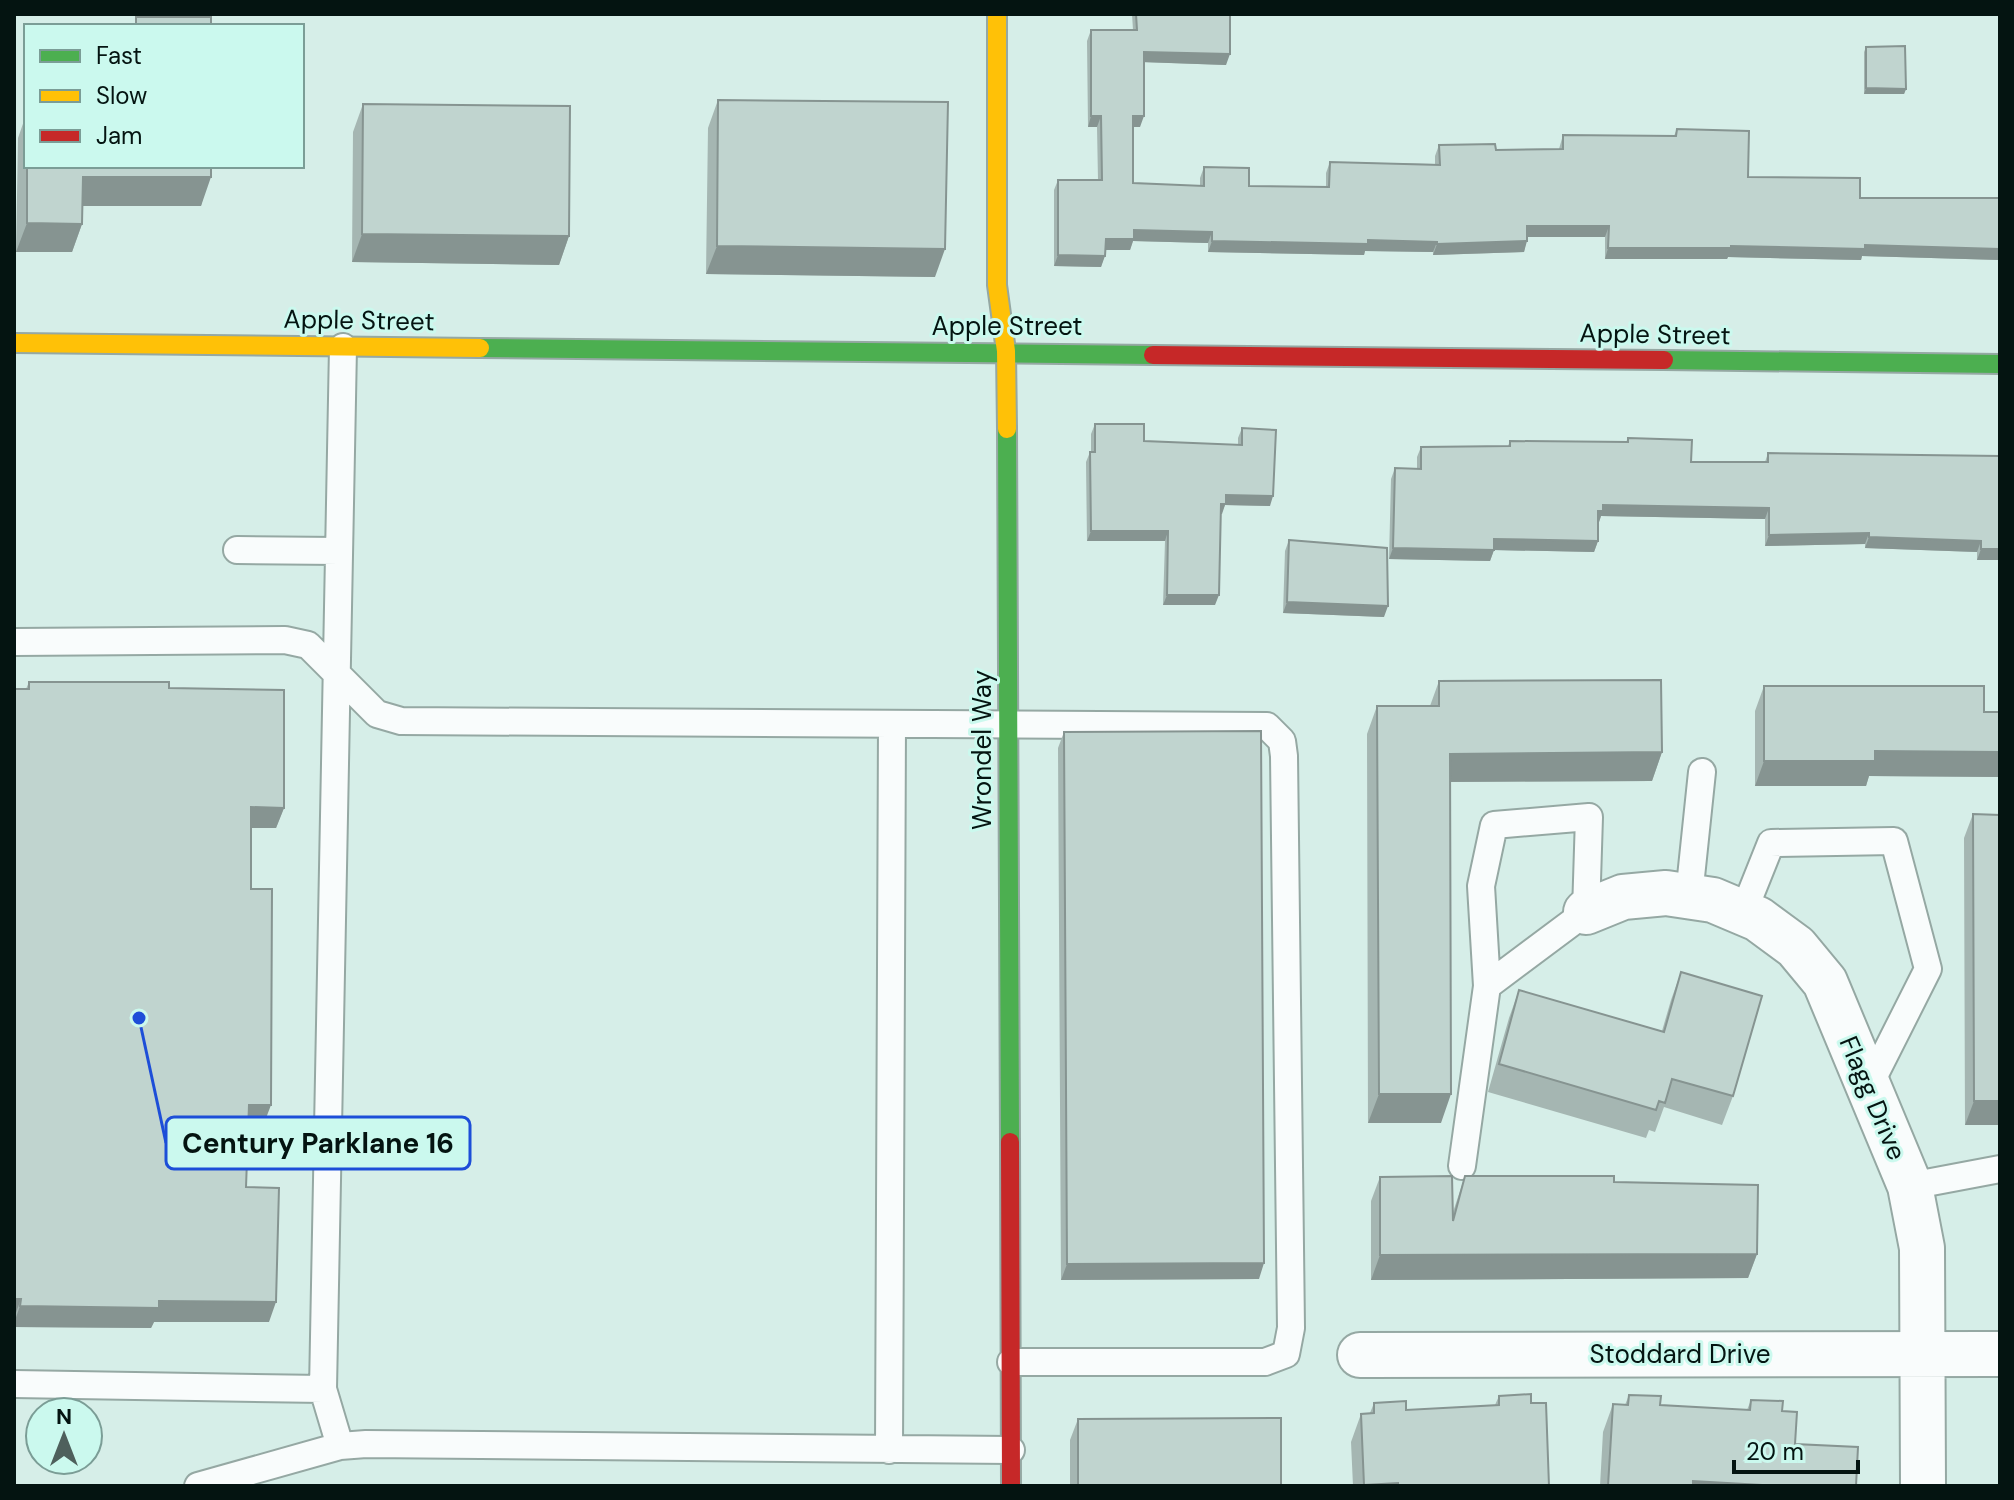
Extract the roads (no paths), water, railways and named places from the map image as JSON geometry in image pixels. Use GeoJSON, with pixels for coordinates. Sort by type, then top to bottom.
{"type":"FeatureCollection","features":[{"type":"Feature","properties":{"kind":"street","name":"Wrondel Way"},"geometry":{"type":"LineString","coordinates":[[997,14],[997,285],[1006,351],[1011,1486]]}},
{"type":"Feature","properties":{"kind":"street","name":"Apple Street"},"geometry":{"type":"LineString","coordinates":[[14,343],[1006,351],[2000,364]]}},
{"type":"Feature","properties":{"kind":"street","name":"Flagg Drive"},"geometry":{"type":"LineString","coordinates":[[1586,912],[1623,897],[1666,893],[1713,900],[1758,919],[1796,947],[1825,982],[1910,1186],[1922,1248],[1923,1486]]}},
{"type":"Feature","properties":{"kind":"street","name":"Stoddard Drive"},"geometry":{"type":"LineString","coordinates":[[1360,1355],[2000,1354]]}},
{"type":"Feature","properties":{"kind":"lane"},"geometry":{"type":"LineString","coordinates":[[340,1446],[323,1389],[343,347]]}},
{"type":"Feature","properties":{"kind":"lane"},"geometry":{"type":"LineString","coordinates":[[237,550],[339,551]]}},
{"type":"Feature","properties":{"kind":"lane"},"geometry":{"type":"LineString","coordinates":[[14,642],[285,640],[308,645],[377,714],[401,721],[1267,726],[1282,741],[1284,756],[1291,1328],[1286,1354],[1265,1362],[1011,1362]]}},
{"type":"Feature","properties":{"kind":"lane"},"geometry":{"type":"LineString","coordinates":[[889,1450],[892,725]]}},
{"type":"Feature","properties":{"kind":"lane"},"geometry":{"type":"LineString","coordinates":[[1689,896],[1702,772]]}},
{"type":"Feature","properties":{"kind":"lane"},"geometry":{"type":"LineString","coordinates":[[1462,1166],[1487,986],[1481,886],[1494,825],[1589,817],[1586,912],[1487,986]]}},
{"type":"Feature","properties":{"kind":"lane"},"geometry":{"type":"LineString","coordinates":[[1743,913],[1771,843],[1894,841],[1928,969],[1869,1086]]}},
{"type":"Feature","properties":{"kind":"lane"},"geometry":{"type":"LineString","coordinates":[[1910,1186],[2000,1169]]}},
{"type":"Feature","properties":{"kind":"lane"},"geometry":{"type":"LineString","coordinates":[[14,1384],[323,1389]]}},
{"type":"Feature","properties":{"kind":"lane"},"geometry":{"type":"LineString","coordinates":[[198,1486],[340,1446],[366,1444],[1011,1450]]}},
{"type":"Feature","properties":{"kind":"place","name":"Century Parklane 16"},"geometry":{"type":"Point","coordinates":[139,1018]}}]}
